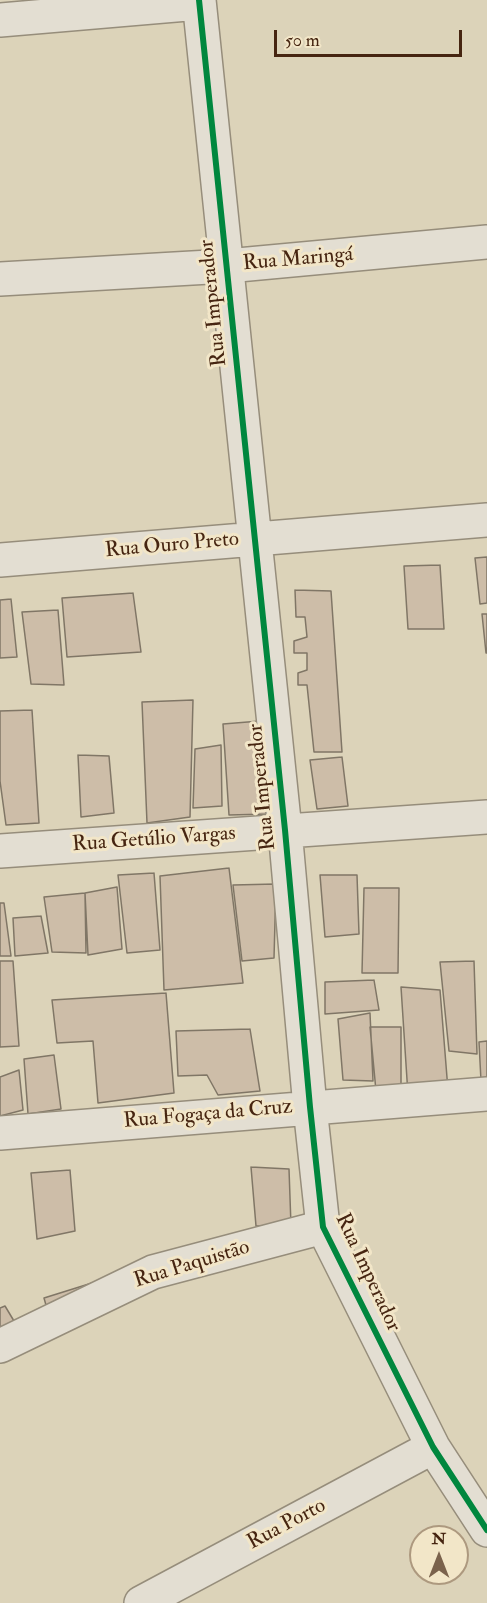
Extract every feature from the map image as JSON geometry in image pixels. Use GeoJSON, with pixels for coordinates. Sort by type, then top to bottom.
{"type":"FeatureCollection","features":[{"type":"Feature","properties":{"kind":"street"},"geometry":{"type":"LineString","coordinates":[[0,20],[199,2]]}},
{"type":"Feature","properties":{"kind":"street","name":"Rua Imperador"},"geometry":{"type":"LineString","coordinates":[[199,2],[285,830],[323,1227],[433,1447],[487,1530]]}},
{"type":"Feature","properties":{"kind":"street","name":"Rua Maringá"},"geometry":{"type":"LineString","coordinates":[[0,279],[227,266],[487,242]]}},
{"type":"Feature","properties":{"kind":"street","name":"Rua Ouro Preto"},"geometry":{"type":"LineString","coordinates":[[0,560],[487,520]]}},
{"type":"Feature","properties":{"kind":"street","name":"Rua Getúlio Vargas"},"geometry":{"type":"LineString","coordinates":[[0,851],[487,817]]}},
{"type":"Feature","properties":{"kind":"street","name":"Rua Fogaça da Cruz"},"geometry":{"type":"LineString","coordinates":[[0,1132],[487,1094]]}},
{"type":"Feature","properties":{"kind":"street","name":"Rua Paquistão"},"geometry":{"type":"LineString","coordinates":[[0,1346],[153,1272],[323,1227]]}},
{"type":"Feature","properties":{"kind":"street","name":"Rua Porto"},"geometry":{"type":"LineString","coordinates":[[141,1603],[433,1447]]}},
{"type":"Feature","properties":{"kind":"building"},"geometry":{"type":"Polygon","coordinates":[[[487,557],[487,603],[480,604],[475,558],[487,557]]]}},
{"type":"Feature","properties":{"kind":"building"},"geometry":{"type":"Polygon","coordinates":[[[440,565],[444,629],[408,629],[404,566],[440,565]]]}},
{"type":"Feature","properties":{"kind":"building"},"geometry":{"type":"Polygon","coordinates":[[[295,590],[331,591],[342,752],[314,752],[307,685],[298,685],[298,673],[307,670],[307,653],[294,653],[294,641],[307,637],[305,617],[296,617],[295,590]]]}},
{"type":"Feature","properties":{"kind":"building"},"geometry":{"type":"Polygon","coordinates":[[[133,593],[141,652],[67,657],[62,598],[133,593]]]}},
{"type":"Feature","properties":{"kind":"building"},"geometry":{"type":"Polygon","coordinates":[[[11,599],[17,657],[0,658],[0,600],[11,599]]]}},
{"type":"Feature","properties":{"kind":"building"},"geometry":{"type":"Polygon","coordinates":[[[58,610],[64,685],[31,684],[22,612],[58,610]]]}},
{"type":"Feature","properties":{"kind":"building"},"geometry":{"type":"Polygon","coordinates":[[[482,614],[487,614],[487,653],[486,653],[482,614]]]}},
{"type":"Feature","properties":{"kind":"building"},"geometry":{"type":"Polygon","coordinates":[[[193,700],[190,817],[147,823],[142,702],[193,700]]]}},
{"type":"Feature","properties":{"kind":"building"},"geometry":{"type":"Polygon","coordinates":[[[32,710],[39,823],[6,825],[0,781],[0,711],[32,710]]]}},
{"type":"Feature","properties":{"kind":"building"},"geometry":{"type":"Polygon","coordinates":[[[260,721],[268,814],[229,815],[223,724],[260,721]]]}},
{"type":"Feature","properties":{"kind":"building"},"geometry":{"type":"Polygon","coordinates":[[[221,745],[222,806],[193,808],[195,749],[221,745]]]}},
{"type":"Feature","properties":{"kind":"building"},"geometry":{"type":"Polygon","coordinates":[[[78,755],[109,756],[114,813],[81,817],[78,755]]]}},
{"type":"Feature","properties":{"kind":"building"},"geometry":{"type":"Polygon","coordinates":[[[342,757],[348,806],[317,809],[310,760],[342,757]]]}},
{"type":"Feature","properties":{"kind":"building"},"geometry":{"type":"Polygon","coordinates":[[[229,868],[243,983],[164,990],[160,876],[229,868]]]}},
{"type":"Feature","properties":{"kind":"building"},"geometry":{"type":"Polygon","coordinates":[[[154,873],[160,950],[127,953],[118,875],[154,873]]]}},
{"type":"Feature","properties":{"kind":"building"},"geometry":{"type":"Polygon","coordinates":[[[320,875],[357,875],[359,934],[325,937],[320,875]]]}},
{"type":"Feature","properties":{"kind":"building"},"geometry":{"type":"Polygon","coordinates":[[[276,884],[274,958],[242,961],[233,885],[276,884]]]}},
{"type":"Feature","properties":{"kind":"building"},"geometry":{"type":"Polygon","coordinates":[[[117,887],[122,949],[88,955],[85,893],[117,887]]]}},
{"type":"Feature","properties":{"kind":"building"},"geometry":{"type":"Polygon","coordinates":[[[364,888],[399,888],[398,973],[362,973],[364,888]]]}},
{"type":"Feature","properties":{"kind":"building"},"geometry":{"type":"Polygon","coordinates":[[[85,893],[86,953],[52,952],[44,897],[85,893]]]}},
{"type":"Feature","properties":{"kind":"building"},"geometry":{"type":"Polygon","coordinates":[[[0,903],[4,903],[11,956],[0,956],[0,903]]]}},
{"type":"Feature","properties":{"kind":"building"},"geometry":{"type":"Polygon","coordinates":[[[41,916],[48,953],[15,956],[13,918],[41,916]]]}},
{"type":"Feature","properties":{"kind":"building"},"geometry":{"type":"Polygon","coordinates":[[[0,961],[13,961],[19,1046],[0,1047],[0,961]]]}},
{"type":"Feature","properties":{"kind":"building"},"geometry":{"type":"Polygon","coordinates":[[[474,961],[477,1054],[449,1051],[440,962],[474,961]]]}},
{"type":"Feature","properties":{"kind":"building"},"geometry":{"type":"Polygon","coordinates":[[[374,980],[379,1010],[325,1014],[325,982],[374,980]]]}},
{"type":"Feature","properties":{"kind":"building"},"geometry":{"type":"Polygon","coordinates":[[[401,987],[440,990],[448,1090],[408,1095],[401,987]]]}},
{"type":"Feature","properties":{"kind":"building"},"geometry":{"type":"Polygon","coordinates":[[[166,993],[174,1093],[98,1103],[93,1041],[57,1043],[52,1000],[166,993]]]}},
{"type":"Feature","properties":{"kind":"building"},"geometry":{"type":"Polygon","coordinates":[[[370,1013],[373,1081],[343,1080],[338,1019],[370,1013]]]}},
{"type":"Feature","properties":{"kind":"building"},"geometry":{"type":"Polygon","coordinates":[[[370,1027],[401,1027],[401,1088],[376,1091],[370,1027]]]}},
{"type":"Feature","properties":{"kind":"building"},"geometry":{"type":"Polygon","coordinates":[[[250,1029],[260,1091],[218,1095],[207,1075],[178,1076],[176,1031],[250,1029]]]}},
{"type":"Feature","properties":{"kind":"building"},"geometry":{"type":"Polygon","coordinates":[[[487,1041],[487,1080],[481,1081],[479,1042],[487,1041]]]}},
{"type":"Feature","properties":{"kind":"building"},"geometry":{"type":"Polygon","coordinates":[[[54,1055],[61,1109],[28,1114],[24,1059],[54,1055]]]}},
{"type":"Feature","properties":{"kind":"building"},"geometry":{"type":"Polygon","coordinates":[[[19,1070],[23,1110],[0,1116],[0,1077],[19,1070]]]}},
{"type":"Feature","properties":{"kind":"building"},"geometry":{"type":"Polygon","coordinates":[[[251,1167],[289,1169],[291,1226],[256,1226],[251,1167]]]}},
{"type":"Feature","properties":{"kind":"building"},"geometry":{"type":"Polygon","coordinates":[[[70,1170],[75,1231],[37,1239],[31,1173],[70,1170]]]}},
{"type":"Feature","properties":{"kind":"building"},"geometry":{"type":"Polygon","coordinates":[[[92,1283],[96,1294],[49,1316],[44,1298],[92,1283]]]}},
{"type":"Feature","properties":{"kind":"building"},"geometry":{"type":"Polygon","coordinates":[[[5,1306],[20,1331],[0,1341],[0,1308],[5,1306]]]}},
{"type":"Feature","properties":{"kind":"cycle path"},"geometry":{"type":"LineString","coordinates":[[199,0],[285,830],[323,1227],[433,1447],[487,1530]]}}]}
